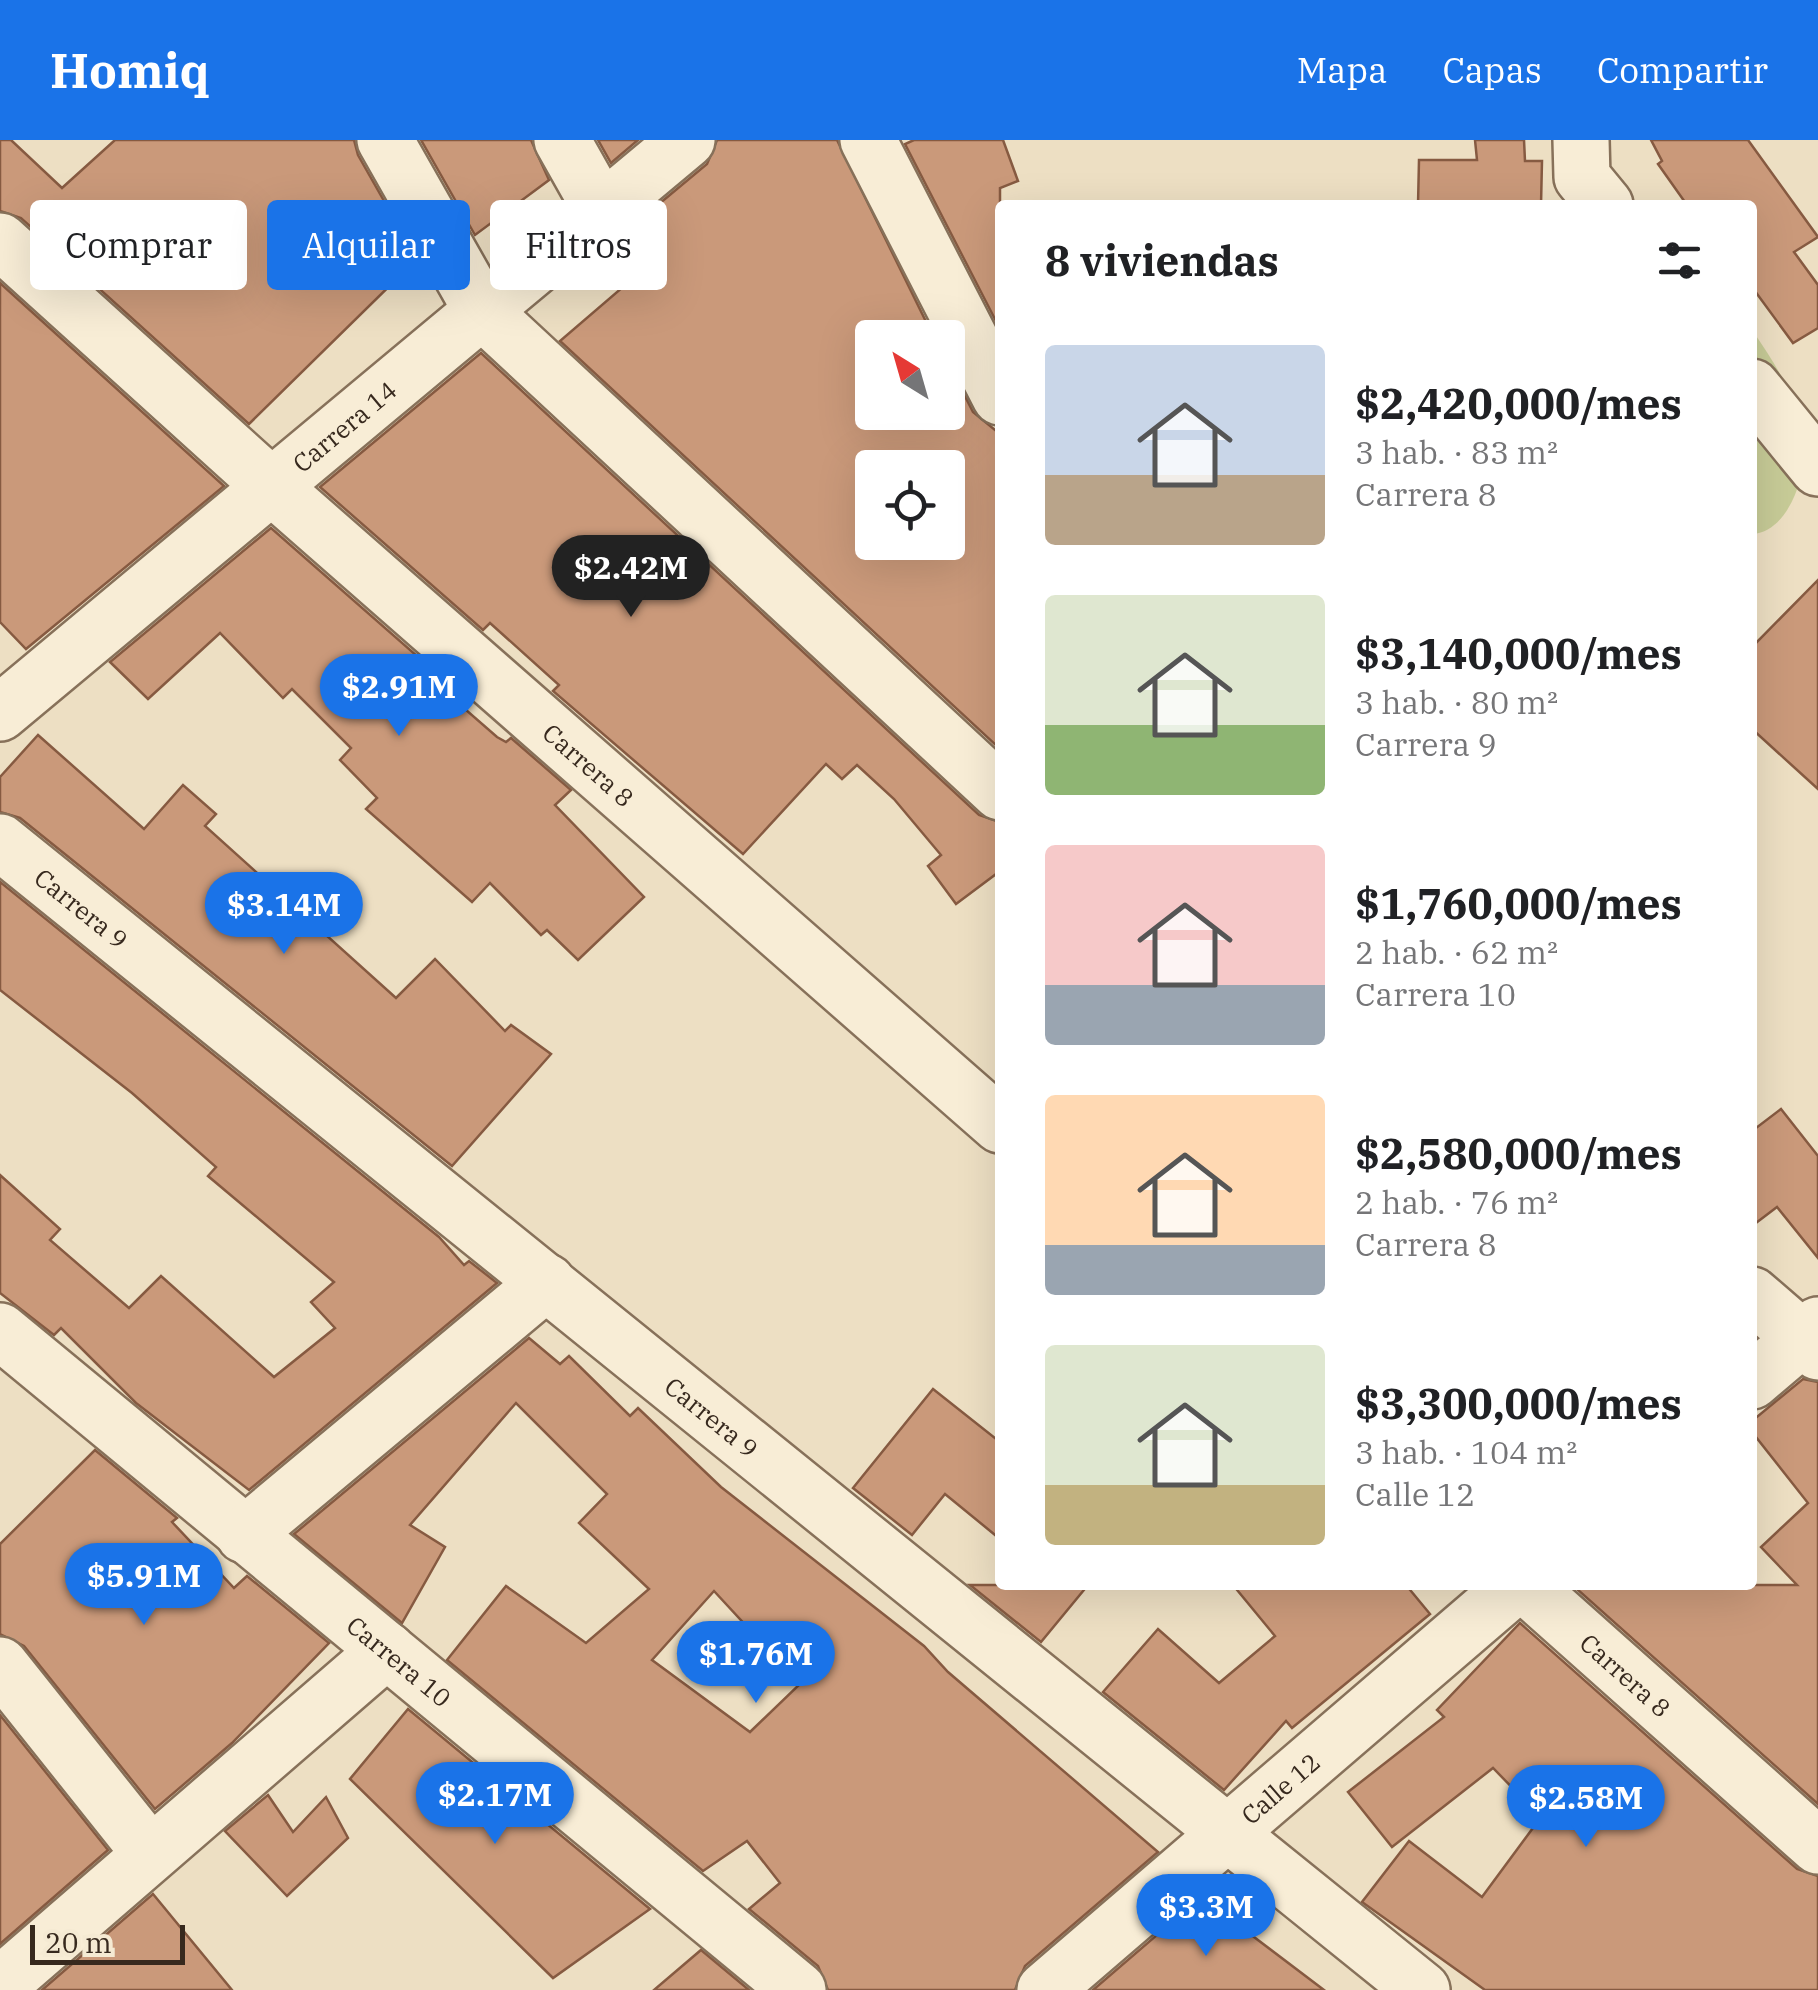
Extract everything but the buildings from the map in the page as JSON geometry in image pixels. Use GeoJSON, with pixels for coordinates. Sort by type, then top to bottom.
{"type":"FeatureCollection","features":[{"type":"Feature","properties":{"kind":"street"},"geometry":{"type":"LineString","coordinates":[[385,140],[482,311],[995,787]]}},
{"type":"Feature","properties":{"kind":"street"},"geometry":{"type":"LineString","coordinates":[[562,140],[596,200]]}},
{"type":"Feature","properties":{"kind":"street","name":"Carrera 14"},"geometry":{"type":"LineString","coordinates":[[615,200],[687,140]]}},
{"type":"Feature","properties":{"kind":"street"},"geometry":{"type":"LineString","coordinates":[[868,140],[995,387]]}},
{"type":"Feature","properties":{"kind":"street","name":"Carrera 8"},"geometry":{"type":"LineString","coordinates":[[0,241],[271,486],[995,1121]]}},
{"type":"Feature","properties":{"kind":"street","name":"Carrera 14"},"geometry":{"type":"LineString","coordinates":[[0,713],[507,290]]}},
{"type":"Feature","properties":{"kind":"street"},"geometry":{"type":"LineString","coordinates":[[1757,393],[1818,468]]}},
{"type":"Feature","properties":{"kind":"street","name":"Carrera 9"},"geometry":{"type":"LineString","coordinates":[[0,842],[1230,1831],[1422,1990]]}},
{"type":"Feature","properties":{"kind":"street"},"geometry":{"type":"LineString","coordinates":[[244,1535],[546,1282]]}},
{"type":"Feature","properties":{"kind":"street"},"geometry":{"type":"LineString","coordinates":[[1757,1299],[1812,1339],[1757,1378]]}},
{"type":"Feature","properties":{"kind":"street","name":"Carrera 10"},"geometry":{"type":"LineString","coordinates":[[0,1331],[798,1990]]}},
{"type":"Feature","properties":{"kind":"street","name":"Calle 12"},"geometry":{"type":"LineString","coordinates":[[1045,1990],[1510,1590]]}},
{"type":"Feature","properties":{"kind":"street","name":"Carrera 8"},"geometry":{"type":"LineString","coordinates":[[1530,1590],[1818,1846]]}},
{"type":"Feature","properties":{"kind":"street"},"geometry":{"type":"LineString","coordinates":[[0,1986],[387,1650]]}},
{"type":"Feature","properties":{"kind":"street"},"geometry":{"type":"LineString","coordinates":[[0,1665],[150,1853]]}},
{"type":"Feature","properties":{"kind":"green space"},"geometry":{"type":"Polygon","coordinates":[[[1757,338],[1788,389],[1805,440],[1796,491],[1789,507],[1767,530],[1757,533],[1757,338]]]}}]}
